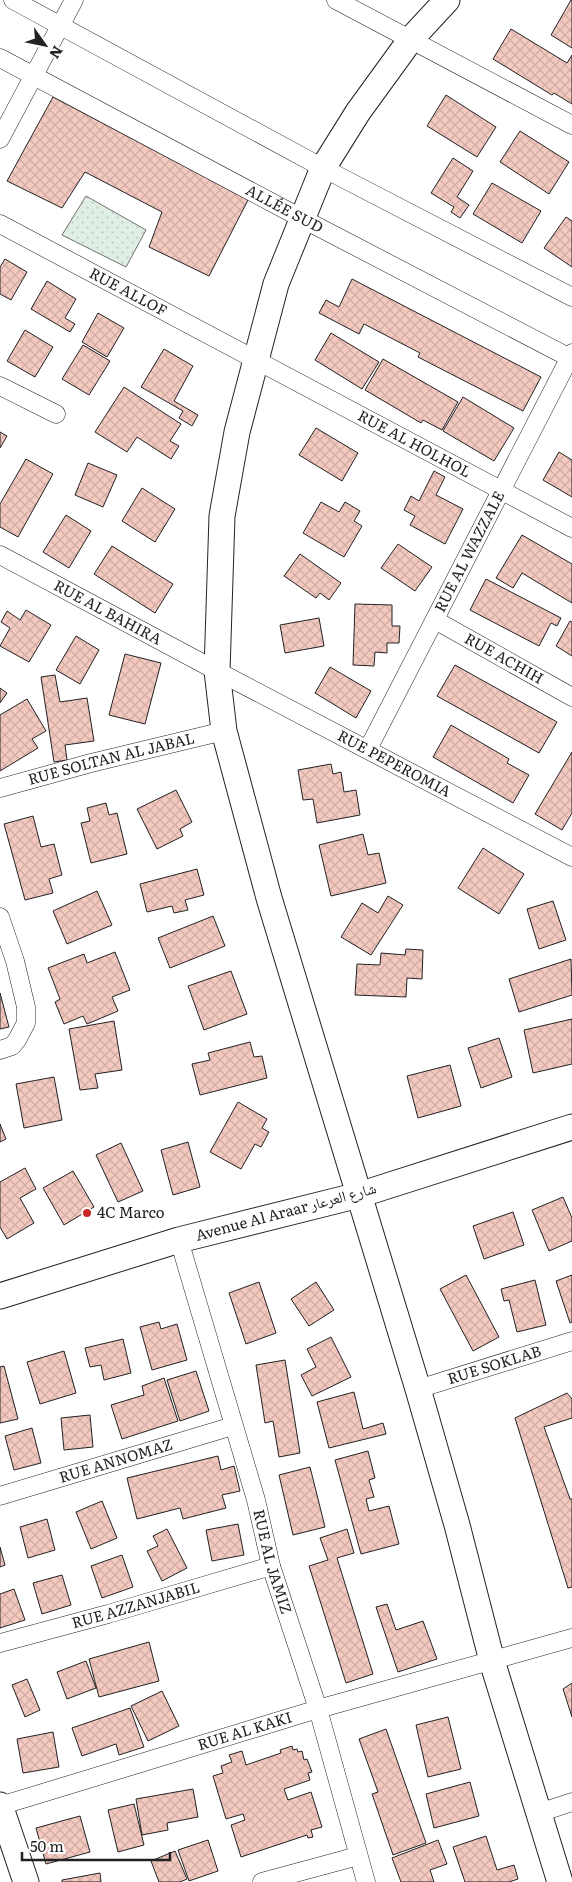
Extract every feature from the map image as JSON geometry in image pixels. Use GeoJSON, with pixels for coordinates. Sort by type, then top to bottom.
{"type":"FeatureCollection","features":[{"type":"Feature","properties":{"kind":"street"},"geometry":{"type":"LineString","coordinates":[[13,0],[323,168],[572,297]]}},
{"type":"Feature","properties":{"kind":"street"},"geometry":{"type":"LineString","coordinates":[[0,139],[74,0]]}},
{"type":"Feature","properties":{"kind":"street"},"geometry":{"type":"LineString","coordinates":[[336,0],[572,125]]}},
{"type":"Feature","properties":{"kind":"street"},"geometry":{"type":"LineString","coordinates":[[447,0],[411,40],[358,112],[323,168],[301,218],[276,284],[237,432],[222,516],[217,671],[224,731],[269,898],[418,1389],[457,1525],[492,1661],[560,1882]]}},
{"type":"Feature","properties":{"kind":"street","name":"ALLÉE SUD"},"geometry":{"type":"LineString","coordinates":[[0,58],[301,218],[571,356]]}},
{"type":"Feature","properties":{"kind":"street","name":"RUE ALLOF"},"geometry":{"type":"LineString","coordinates":[[0,224],[255,360]]}},
{"type":"Feature","properties":{"kind":"street","name":"RUE AL WAZZALE"},"geometry":{"type":"LineString","coordinates":[[368,749],[571,356]]}},
{"type":"Feature","properties":{"kind":"street","name":"RUE AL HOLHOL"},"geometry":{"type":"LineString","coordinates":[[255,360],[572,528]]}},
{"type":"Feature","properties":{"kind":"street"},"geometry":{"type":"LineString","coordinates":[[0,386],[56,414]]}},
{"type":"Feature","properties":{"kind":"street","name":"RUE AL BAHIRA"},"geometry":{"type":"LineString","coordinates":[[0,555],[217,671]]}},
{"type":"Feature","properties":{"kind":"street","name":"RUE ACHIH"},"geometry":{"type":"LineString","coordinates":[[435,620],[572,697]]}},
{"type":"Feature","properties":{"kind":"street","name":"RUE PEPEROMIA"},"geometry":{"type":"LineString","coordinates":[[217,671],[572,857]]}},
{"type":"Feature","properties":{"kind":"street","name":"RUE SOLTAN AL JABAL"},"geometry":{"type":"LineString","coordinates":[[0,788],[91,763],[224,731]]}},
{"type":"Feature","properties":{"kind":"street"},"geometry":{"type":"LineString","coordinates":[[0,917],[15,961],[26,1007],[26,1023],[12,1046],[0,1050]]}},
{"type":"Feature","properties":{"kind":"street","name":"Avenue Al Araar شارع العرعار"},"geometry":{"type":"LineString","coordinates":[[0,1296],[179,1240],[359,1194],[572,1127]]}},
{"type":"Feature","properties":{"kind":"street","name":"RUE AL JAMIZ"},"geometry":{"type":"LineString","coordinates":[[179,1240],[256,1500],[271,1566],[318,1709],[366,1882]]}},
{"type":"Feature","properties":{"kind":"street","name":"RUE SOKLAB"},"geometry":{"type":"LineString","coordinates":[[418,1389],[572,1341]]}},
{"type":"Feature","properties":{"kind":"street","name":"RUE ANNOMAZ"},"geometry":{"type":"LineString","coordinates":[[0,1496],[233,1426]]}},
{"type":"Feature","properties":{"kind":"street","name":"RUE AZZANJABIL"},"geometry":{"type":"LineString","coordinates":[[0,1643],[108,1614],[271,1566]]}},
{"type":"Feature","properties":{"kind":"street","name":"RUE AL KAKI"},"geometry":{"type":"LineString","coordinates":[[0,1805],[318,1709],[572,1638]]}},
{"type":"Feature","properties":{"kind":"street"},"geometry":{"type":"LineString","coordinates":[[538,1813],[572,1802]]}},
{"type":"Feature","properties":{"kind":"street"},"geometry":{"type":"LineString","coordinates":[[0,1805],[26,1882]]}},
{"type":"Feature","properties":{"kind":"street"},"geometry":{"type":"LineString","coordinates":[[262,1882],[358,1856]]}},
{"type":"Feature","properties":{"kind":"green space"},"geometry":{"type":"Polygon","coordinates":[[[86,196],[146,230],[126,267],[62,235],[86,196]]]}},
{"type":"Feature","properties":{"kind":"building"},"geometry":{"type":"Polygon","coordinates":[[[572,0],[572,48],[551,35],[572,0]]]}},
{"type":"Feature","properties":{"kind":"building"},"geometry":{"type":"Polygon","coordinates":[[[511,29],[567,63],[572,55],[572,104],[554,93],[552,95],[493,59],[511,29]]]}},
{"type":"Feature","properties":{"kind":"building"},"geometry":{"type":"Polygon","coordinates":[[[446,95],[496,127],[477,157],[427,126],[446,95]]]}},
{"type":"Feature","properties":{"kind":"building"},"geometry":{"type":"Polygon","coordinates":[[[53,97],[248,200],[209,276],[149,247],[162,212],[85,172],[62,208],[7,181],[53,97]]]}},
{"type":"Feature","properties":{"kind":"building"},"geometry":{"type":"Polygon","coordinates":[[[520,131],[569,162],[549,194],[500,162],[520,131]]]}},
{"type":"Feature","properties":{"kind":"building"},"geometry":{"type":"Polygon","coordinates":[[[453,158],[473,171],[457,197],[469,205],[460,218],[451,212],[454,207],[431,193],[453,158]]]}},
{"type":"Feature","properties":{"kind":"building"},"geometry":{"type":"Polygon","coordinates":[[[492,183],[541,211],[522,243],[473,214],[492,183]]]}},
{"type":"Feature","properties":{"kind":"building"},"geometry":{"type":"Polygon","coordinates":[[[566,217],[572,221],[572,267],[544,248],[566,217]]]}},
{"type":"Feature","properties":{"kind":"building"},"geometry":{"type":"Polygon","coordinates":[[[5,259],[27,272],[11,300],[0,294],[0,267],[5,259]]]}},
{"type":"Feature","properties":{"kind":"building"},"geometry":{"type":"Polygon","coordinates":[[[352,279],[541,377],[523,411],[418,357],[420,353],[364,324],[359,334],[319,313],[326,300],[339,307],[352,279]]]}},
{"type":"Feature","properties":{"kind":"building"},"geometry":{"type":"Polygon","coordinates":[[[47,281],[76,299],[65,318],[75,324],[70,332],[31,309],[47,281]]]}},
{"type":"Feature","properties":{"kind":"building"},"geometry":{"type":"Polygon","coordinates":[[[98,313],[124,328],[107,357],[82,342],[98,313]]]}},
{"type":"Feature","properties":{"kind":"building"},"geometry":{"type":"Polygon","coordinates":[[[25,330],[53,347],[35,377],[7,361],[25,330]]]}},
{"type":"Feature","properties":{"kind":"building"},"geometry":{"type":"Polygon","coordinates":[[[331,333],[379,362],[362,389],[315,360],[331,333]]]}},
{"type":"Feature","properties":{"kind":"building"},"geometry":{"type":"Polygon","coordinates":[[[83,345],[110,361],[89,395],[62,379],[83,345]]]}},
{"type":"Feature","properties":{"kind":"building"},"geometry":{"type":"Polygon","coordinates":[[[164,349],[193,366],[174,401],[198,415],[192,426],[179,418],[183,411],[141,387],[164,349]]]}},
{"type":"Feature","properties":{"kind":"building"},"geometry":{"type":"Polygon","coordinates":[[[383,359],[458,402],[442,430],[423,420],[421,423],[365,390],[383,359]]]}},
{"type":"Feature","properties":{"kind":"building"},"geometry":{"type":"Polygon","coordinates":[[[124,387],[181,424],[170,441],[179,446],[171,459],[137,437],[127,452],[95,432],[124,387]]]}},
{"type":"Feature","properties":{"kind":"building"},"geometry":{"type":"Polygon","coordinates":[[[463,397],[514,428],[494,461],[443,431],[463,397]]]}},
{"type":"Feature","properties":{"kind":"building"},"geometry":{"type":"Polygon","coordinates":[[[316,428],[358,453],[342,481],[299,455],[316,428]]]}},
{"type":"Feature","properties":{"kind":"building"},"geometry":{"type":"Polygon","coordinates":[[[0,432],[7,436],[0,448],[0,432]]]}},
{"type":"Feature","properties":{"kind":"building"},"geometry":{"type":"Polygon","coordinates":[[[559,452],[572,460],[572,497],[543,480],[559,452]]]}},
{"type":"Feature","properties":{"kind":"building"},"geometry":{"type":"Polygon","coordinates":[[[26,459],[53,474],[18,537],[0,527],[0,504],[26,459]]]}},
{"type":"Feature","properties":{"kind":"building"},"geometry":{"type":"Polygon","coordinates":[[[88,463],[117,475],[103,507],[75,495],[88,463]]]}},
{"type":"Feature","properties":{"kind":"building"},"geometry":{"type":"Polygon","coordinates":[[[434,471],[445,477],[436,495],[463,509],[445,544],[410,525],[415,516],[404,510],[411,496],[419,501],[434,471]]]}},
{"type":"Feature","properties":{"kind":"building"},"geometry":{"type":"Polygon","coordinates":[[[142,488],[175,509],[155,542],[122,521],[142,488]]]}},
{"type":"Feature","properties":{"kind":"building"},"geometry":{"type":"Polygon","coordinates":[[[321,502],[339,512],[345,502],[360,511],[354,521],[362,526],[344,557],[303,533],[321,502]]]}},
{"type":"Feature","properties":{"kind":"building"},"geometry":{"type":"Polygon","coordinates":[[[66,515],[91,531],[69,568],[43,552],[66,515]]]}},
{"type":"Feature","properties":{"kind":"building"},"geometry":{"type":"Polygon","coordinates":[[[522,535],[572,564],[572,603],[522,573],[513,588],[496,578],[522,535]]]}},
{"type":"Feature","properties":{"kind":"building"},"geometry":{"type":"Polygon","coordinates":[[[398,544],[432,567],[415,591],[381,568],[398,544]]]}},
{"type":"Feature","properties":{"kind":"building"},"geometry":{"type":"Polygon","coordinates":[[[112,546],[173,584],[155,613],[94,574],[112,546]]]}},
{"type":"Feature","properties":{"kind":"building"},"geometry":{"type":"Polygon","coordinates":[[[300,554],[341,583],[329,600],[320,593],[316,598],[284,576],[300,554]]]}},
{"type":"Feature","properties":{"kind":"building"},"geometry":{"type":"Polygon","coordinates":[[[486,579],[561,618],[557,626],[551,623],[539,646],[470,610],[486,579]]]}},
{"type":"Feature","properties":{"kind":"building"},"geometry":{"type":"Polygon","coordinates":[[[355,604],[392,605],[392,626],[400,626],[399,643],[387,643],[387,653],[375,652],[374,666],[353,665],[355,604]]]}},
{"type":"Feature","properties":{"kind":"building"},"geometry":{"type":"Polygon","coordinates":[[[26,610],[51,625],[29,662],[0,646],[10,628],[1,622],[7,611],[20,620],[26,610]]]}},
{"type":"Feature","properties":{"kind":"building"},"geometry":{"type":"Polygon","coordinates":[[[319,618],[324,646],[285,653],[280,625],[319,618]]]}},
{"type":"Feature","properties":{"kind":"building"},"geometry":{"type":"Polygon","coordinates":[[[570,621],[572,622],[572,656],[556,646],[570,621]]]}},
{"type":"Feature","properties":{"kind":"building"},"geometry":{"type":"Polygon","coordinates":[[[76,636],[99,650],[80,684],[56,670],[76,636]]]}},
{"type":"Feature","properties":{"kind":"building"},"geometry":{"type":"Polygon","coordinates":[[[125,654],[161,663],[145,724],[109,715],[125,654]]]}},
{"type":"Feature","properties":{"kind":"building"},"geometry":{"type":"Polygon","coordinates":[[[455,665],[557,722],[539,753],[437,696],[455,665]]]}},
{"type":"Feature","properties":{"kind":"building"},"geometry":{"type":"Polygon","coordinates":[[[330,667],[371,691],[356,718],[315,693],[330,667]]]}},
{"type":"Feature","properties":{"kind":"building"},"geometry":{"type":"Polygon","coordinates":[[[55,675],[60,702],[87,698],[94,741],[65,745],[67,760],[54,762],[41,677],[55,675]]]}},
{"type":"Feature","properties":{"kind":"building"},"geometry":{"type":"Polygon","coordinates":[[[0,688],[7,693],[0,703],[0,688]]]}},
{"type":"Feature","properties":{"kind":"building"},"geometry":{"type":"Polygon","coordinates":[[[27,699],[46,731],[32,739],[38,748],[0,771],[0,715],[27,699]]]}},
{"type":"Feature","properties":{"kind":"building"},"geometry":{"type":"Polygon","coordinates":[[[451,725],[509,759],[507,763],[529,775],[513,803],[433,757],[451,725]]]}},
{"type":"Feature","properties":{"kind":"building"},"geometry":{"type":"Polygon","coordinates":[[[572,752],[572,813],[562,830],[535,814],[572,752]]]}},
{"type":"Feature","properties":{"kind":"building"},"geometry":{"type":"Polygon","coordinates":[[[331,764],[333,774],[341,772],[344,792],[356,790],[360,815],[317,823],[313,799],[303,800],[298,770],[331,764]]]}},
{"type":"Feature","properties":{"kind":"building"},"geometry":{"type":"Polygon","coordinates":[[[176,790],[192,822],[180,829],[183,836],[157,849],[137,809],[176,790]]]}},
{"type":"Feature","properties":{"kind":"building"},"geometry":{"type":"Polygon","coordinates":[[[106,803],[109,815],[117,813],[127,854],[91,863],[81,823],[90,821],[87,808],[106,803]]]}},
{"type":"Feature","properties":{"kind":"building"},"geometry":{"type":"Polygon","coordinates":[[[33,816],[41,847],[54,844],[62,875],[49,879],[53,893],[25,900],[4,824],[33,816]]]}},
{"type":"Feature","properties":{"kind":"building"},"geometry":{"type":"Polygon","coordinates":[[[363,834],[368,855],[379,853],[386,883],[331,896],[319,845],[363,834]]]}},
{"type":"Feature","properties":{"kind":"building"},"geometry":{"type":"Polygon","coordinates":[[[483,848],[524,874],[499,914],[458,888],[483,848]]]}},
{"type":"Feature","properties":{"kind":"building"},"geometry":{"type":"Polygon","coordinates":[[[197,869],[204,895],[185,900],[188,910],[174,913],[172,906],[147,912],[140,884],[197,869]]]}},
{"type":"Feature","properties":{"kind":"building"},"geometry":{"type":"Polygon","coordinates":[[[97,891],[112,925],[67,944],[53,911],[97,891]]]}},
{"type":"Feature","properties":{"kind":"building"},"geometry":{"type":"Polygon","coordinates":[[[388,896],[403,905],[371,955],[341,937],[362,903],[378,913],[388,896]]]}},
{"type":"Feature","properties":{"kind":"building"},"geometry":{"type":"Polygon","coordinates":[[[553,901],[566,940],[539,949],[527,909],[553,901]]]}},
{"type":"Feature","properties":{"kind":"building"},"geometry":{"type":"Polygon","coordinates":[[[213,916],[225,946],[170,968],[158,938],[213,916]]]}},
{"type":"Feature","properties":{"kind":"building"},"geometry":{"type":"Polygon","coordinates":[[[406,949],[423,950],[422,979],[407,978],[406,997],[355,995],[357,964],[380,965],[381,953],[405,955],[406,949]]]}},
{"type":"Feature","properties":{"kind":"building"},"geometry":{"type":"Polygon","coordinates":[[[115,952],[130,990],[112,997],[118,1011],[87,1024],[83,1016],[64,1024],[55,1002],[60,999],[48,968],[84,954],[87,963],[115,952]]]}},
{"type":"Feature","properties":{"kind":"building"},"geometry":{"type":"Polygon","coordinates":[[[571,959],[572,995],[519,1012],[509,979],[571,959]]]}},
{"type":"Feature","properties":{"kind":"building"},"geometry":{"type":"Polygon","coordinates":[[[231,971],[247,1014],[204,1030],[188,986],[231,971]]]}},
{"type":"Feature","properties":{"kind":"building"},"geometry":{"type":"Polygon","coordinates":[[[0,993],[9,1027],[0,1029],[0,993]]]}},
{"type":"Feature","properties":{"kind":"building"},"geometry":{"type":"Polygon","coordinates":[[[572,1019],[572,1064],[533,1073],[524,1030],[572,1019]]]}},
{"type":"Feature","properties":{"kind":"building"},"geometry":{"type":"Polygon","coordinates":[[[114,1021],[122,1070],[95,1074],[98,1088],[80,1090],[69,1029],[114,1021]]]}},
{"type":"Feature","properties":{"kind":"building"},"geometry":{"type":"Polygon","coordinates":[[[499,1038],[512,1077],[481,1088],[468,1048],[499,1038]]]}},
{"type":"Feature","properties":{"kind":"building"},"geometry":{"type":"Polygon","coordinates":[[[250,1042],[254,1057],[262,1056],[267,1078],[200,1095],[192,1064],[210,1060],[208,1053],[250,1042]]]}},
{"type":"Feature","properties":{"kind":"building"},"geometry":{"type":"Polygon","coordinates":[[[450,1065],[461,1106],[418,1118],[407,1076],[450,1065]]]}},
{"type":"Feature","properties":{"kind":"building"},"geometry":{"type":"Polygon","coordinates":[[[54,1077],[62,1120],[24,1128],[16,1084],[54,1077]]]}},
{"type":"Feature","properties":{"kind":"building"},"geometry":{"type":"Polygon","coordinates":[[[238,1102],[267,1119],[262,1128],[269,1132],[261,1147],[255,1144],[241,1169],[210,1152],[238,1102]]]}},
{"type":"Feature","properties":{"kind":"building"},"geometry":{"type":"Polygon","coordinates":[[[0,1124],[6,1139],[0,1142],[0,1124]]]}},
{"type":"Feature","properties":{"kind":"building"},"geometry":{"type":"Polygon","coordinates":[[[188,1142],[200,1187],[173,1195],[161,1150],[188,1142]]]}},
{"type":"Feature","properties":{"kind":"building"},"geometry":{"type":"Polygon","coordinates":[[[121,1143],[143,1191],[118,1202],[96,1155],[121,1143]]]}},
{"type":"Feature","properties":{"kind":"building"},"geometry":{"type":"Polygon","coordinates":[[[25,1168],[36,1189],[20,1198],[34,1223],[7,1239],[0,1227],[0,1182],[25,1168]]]}},
{"type":"Feature","properties":{"kind":"building"},"geometry":{"type":"Polygon","coordinates":[[[73,1171],[94,1207],[64,1225],[43,1188],[73,1171]]]}},
{"type":"Feature","properties":{"kind":"building"},"geometry":{"type":"Polygon","coordinates":[[[563,1197],[572,1218],[572,1241],[549,1251],[532,1210],[563,1197]]]}},
{"type":"Feature","properties":{"kind":"building"},"geometry":{"type":"Polygon","coordinates":[[[513,1212],[524,1245],[484,1259],[473,1226],[513,1212]]]}},
{"type":"Feature","properties":{"kind":"building"},"geometry":{"type":"Polygon","coordinates":[[[466,1275],[499,1337],[473,1351],[440,1289],[466,1275]]]}},
{"type":"Feature","properties":{"kind":"building"},"geometry":{"type":"Polygon","coordinates":[[[572,1275],[572,1322],[570,1323],[556,1281],[572,1275]]]}},
{"type":"Feature","properties":{"kind":"building"},"geometry":{"type":"Polygon","coordinates":[[[535,1280],[546,1325],[517,1332],[509,1300],[504,1301],[501,1289],[535,1280]]]}},
{"type":"Feature","properties":{"kind":"building"},"geometry":{"type":"Polygon","coordinates":[[[259,1282],[276,1333],[246,1344],[229,1293],[259,1282]]]}},
{"type":"Feature","properties":{"kind":"building"},"geometry":{"type":"Polygon","coordinates":[[[316,1282],[334,1310],[309,1326],[291,1299],[316,1282]]]}},
{"type":"Feature","properties":{"kind":"building"},"geometry":{"type":"Polygon","coordinates":[[[159,1322],[161,1329],[177,1324],[187,1360],[152,1370],[140,1327],[159,1322]]]}},
{"type":"Feature","properties":{"kind":"building"},"geometry":{"type":"Polygon","coordinates":[[[331,1337],[351,1377],[312,1396],[301,1375],[316,1367],[307,1349],[331,1337]]]}},
{"type":"Feature","properties":{"kind":"building"},"geometry":{"type":"Polygon","coordinates":[[[123,1339],[131,1373],[104,1380],[101,1365],[90,1367],[85,1348],[123,1339]]]}},
{"type":"Feature","properties":{"kind":"building"},"geometry":{"type":"Polygon","coordinates":[[[64,1351],[76,1393],[40,1404],[27,1362],[64,1351]]]}},
{"type":"Feature","properties":{"kind":"building"},"geometry":{"type":"Polygon","coordinates":[[[285,1360],[300,1453],[279,1457],[273,1421],[265,1423],[256,1365],[285,1360]]]}},
{"type":"Feature","properties":{"kind":"building"},"geometry":{"type":"Polygon","coordinates":[[[4,1366],[18,1419],[0,1423],[0,1367],[4,1366]]]}},
{"type":"Feature","properties":{"kind":"building"},"geometry":{"type":"Polygon","coordinates":[[[196,1371],[209,1411],[180,1421],[167,1380],[196,1371]]]}},
{"type":"Feature","properties":{"kind":"building"},"geometry":{"type":"Polygon","coordinates":[[[164,1378],[178,1421],[122,1439],[111,1405],[144,1395],[142,1386],[164,1378]]]}},
{"type":"Feature","properties":{"kind":"building"},"geometry":{"type":"Polygon","coordinates":[[[354,1392],[363,1429],[383,1423],[386,1434],[329,1448],[317,1402],[354,1392]]]}},
{"type":"Feature","properties":{"kind":"building"},"geometry":{"type":"Polygon","coordinates":[[[567,1393],[572,1399],[572,1418],[544,1427],[570,1499],[572,1499],[572,1587],[568,1588],[515,1418],[567,1393]]]}},
{"type":"Feature","properties":{"kind":"building"},"geometry":{"type":"Polygon","coordinates":[[[90,1415],[93,1447],[64,1450],[61,1418],[90,1415]]]}},
{"type":"Feature","properties":{"kind":"building"},"geometry":{"type":"Polygon","coordinates":[[[32,1428],[41,1463],[14,1470],[5,1436],[32,1428]]]}},
{"type":"Feature","properties":{"kind":"building"},"geometry":{"type":"Polygon","coordinates":[[[368,1451],[375,1478],[369,1480],[374,1497],[366,1499],[369,1511],[389,1506],[399,1544],[361,1554],[335,1460],[368,1451]]]}},
{"type":"Feature","properties":{"kind":"building"},"geometry":{"type":"Polygon","coordinates":[[[218,1456],[221,1470],[234,1466],[240,1491],[222,1495],[226,1508],[183,1519],[180,1508],[137,1519],[127,1478],[218,1456]]]}},
{"type":"Feature","properties":{"kind":"building"},"geometry":{"type":"Polygon","coordinates":[[[310,1467],[325,1527],[293,1535],[279,1475],[310,1467]]]}},
{"type":"Feature","properties":{"kind":"building"},"geometry":{"type":"Polygon","coordinates":[[[102,1501],[117,1538],[91,1549],[76,1512],[102,1501]]]}},
{"type":"Feature","properties":{"kind":"building"},"geometry":{"type":"Polygon","coordinates":[[[47,1519],[55,1550],[28,1558],[20,1527],[47,1519]]]}},
{"type":"Feature","properties":{"kind":"building"},"geometry":{"type":"Polygon","coordinates":[[[238,1524],[244,1555],[212,1561],[206,1530],[238,1524]]]}},
{"type":"Feature","properties":{"kind":"building"},"geometry":{"type":"Polygon","coordinates":[[[167,1529],[187,1568],[162,1581],[147,1551],[158,1546],[153,1536],[167,1529]]]}},
{"type":"Feature","properties":{"kind":"building"},"geometry":{"type":"Polygon","coordinates":[[[347,1529],[354,1553],[337,1558],[373,1674],[346,1683],[309,1566],[328,1560],[320,1538],[347,1529]]]}},
{"type":"Feature","properties":{"kind":"building"},"geometry":{"type":"Polygon","coordinates":[[[0,1547],[5,1565],[0,1567],[0,1547]]]}},
{"type":"Feature","properties":{"kind":"building"},"geometry":{"type":"Polygon","coordinates":[[[122,1555],[133,1587],[102,1598],[91,1566],[122,1555]]]}},
{"type":"Feature","properties":{"kind":"building"},"geometry":{"type":"Polygon","coordinates":[[[62,1575],[71,1605],[42,1614],[33,1583],[62,1575]]]}},
{"type":"Feature","properties":{"kind":"building"},"geometry":{"type":"Polygon","coordinates":[[[14,1589],[25,1620],[0,1628],[0,1594],[14,1589]]]}},
{"type":"Feature","properties":{"kind":"building"},"geometry":{"type":"Polygon","coordinates":[[[387,1604],[396,1630],[423,1621],[437,1659],[398,1672],[376,1607],[387,1604]]]}},
{"type":"Feature","properties":{"kind":"building"},"geometry":{"type":"Polygon","coordinates":[[[149,1642],[159,1681],[99,1697],[89,1659],[149,1642]]]}},
{"type":"Feature","properties":{"kind":"building"},"geometry":{"type":"Polygon","coordinates":[[[86,1661],[96,1688],[67,1699],[57,1672],[86,1661]]]}},
{"type":"Feature","properties":{"kind":"building"},"geometry":{"type":"Polygon","coordinates":[[[27,1679],[40,1710],[25,1717],[12,1685],[27,1679]]]}},
{"type":"Feature","properties":{"kind":"building"},"geometry":{"type":"Polygon","coordinates":[[[572,1683],[572,1717],[563,1689],[572,1683]]]}},
{"type":"Feature","properties":{"kind":"building"},"geometry":{"type":"Polygon","coordinates":[[[162,1691],[179,1726],[148,1741],[131,1706],[162,1691]]]}},
{"type":"Feature","properties":{"kind":"building"},"geometry":{"type":"Polygon","coordinates":[[[130,1708],[144,1747],[119,1755],[116,1744],[82,1756],[72,1728],[130,1708]]]}},
{"type":"Feature","properties":{"kind":"building"},"geometry":{"type":"Polygon","coordinates":[[[448,1717],[461,1769],[428,1777],[416,1725],[448,1717]]]}},
{"type":"Feature","properties":{"kind":"building"},"geometry":{"type":"Polygon","coordinates":[[[386,1729],[426,1843],[393,1855],[372,1794],[378,1792],[359,1739],[386,1729]]]}},
{"type":"Feature","properties":{"kind":"building"},"geometry":{"type":"Polygon","coordinates":[[[53,1732],[59,1767],[23,1773],[17,1739],[53,1732]]]}},
{"type":"Feature","properties":{"kind":"building"},"geometry":{"type":"Polygon","coordinates":[[[292,1746],[293,1750],[302,1751],[304,1760],[307,1759],[312,1772],[308,1773],[310,1780],[284,1789],[288,1800],[311,1792],[322,1827],[311,1830],[313,1837],[308,1838],[307,1835],[241,1857],[231,1825],[245,1820],[243,1814],[226,1819],[213,1776],[223,1773],[221,1766],[232,1762],[229,1755],[242,1751],[246,1765],[281,1753],[280,1750],[292,1746]]]}},
{"type":"Feature","properties":{"kind":"building"},"geometry":{"type":"Polygon","coordinates":[[[470,1782],[479,1816],[434,1828],[426,1794],[470,1782]]]}},
{"type":"Feature","properties":{"kind":"building"},"geometry":{"type":"Polygon","coordinates":[[[193,1789],[198,1817],[167,1823],[168,1830],[142,1835],[136,1799],[193,1789]]]}},
{"type":"Feature","properties":{"kind":"building"},"geometry":{"type":"Polygon","coordinates":[[[134,1804],[144,1845],[118,1852],[108,1810],[134,1804]]]}},
{"type":"Feature","properties":{"kind":"building"},"geometry":{"type":"Polygon","coordinates":[[[80,1816],[90,1852],[46,1864],[36,1828],[80,1816]]]}},
{"type":"Feature","properties":{"kind":"building"},"geometry":{"type":"Polygon","coordinates":[[[486,1836],[497,1870],[514,1865],[518,1879],[509,1882],[465,1882],[453,1847],[486,1836]]]}},
{"type":"Feature","properties":{"kind":"building"},"geometry":{"type":"Polygon","coordinates":[[[208,1840],[218,1871],[189,1881],[178,1850],[208,1840]]]}},
{"type":"Feature","properties":{"kind":"building"},"geometry":{"type":"Polygon","coordinates":[[[438,1840],[447,1864],[430,1870],[434,1882],[401,1882],[392,1858],[438,1840]]]}},
{"type":"Feature","properties":{"kind":"building"},"geometry":{"type":"Polygon","coordinates":[[[175,1851],[187,1879],[180,1882],[159,1882],[151,1861],[175,1851]]]}},
{"type":"Feature","properties":{"kind":"building"},"geometry":{"type":"Polygon","coordinates":[[[100,1873],[101,1882],[62,1882],[62,1880],[100,1873]]]}},
{"type":"Feature","properties":{"kind":"place","name":"4C Marco"},"geometry":{"type":"Point","coordinates":[87,1213]}}]}
